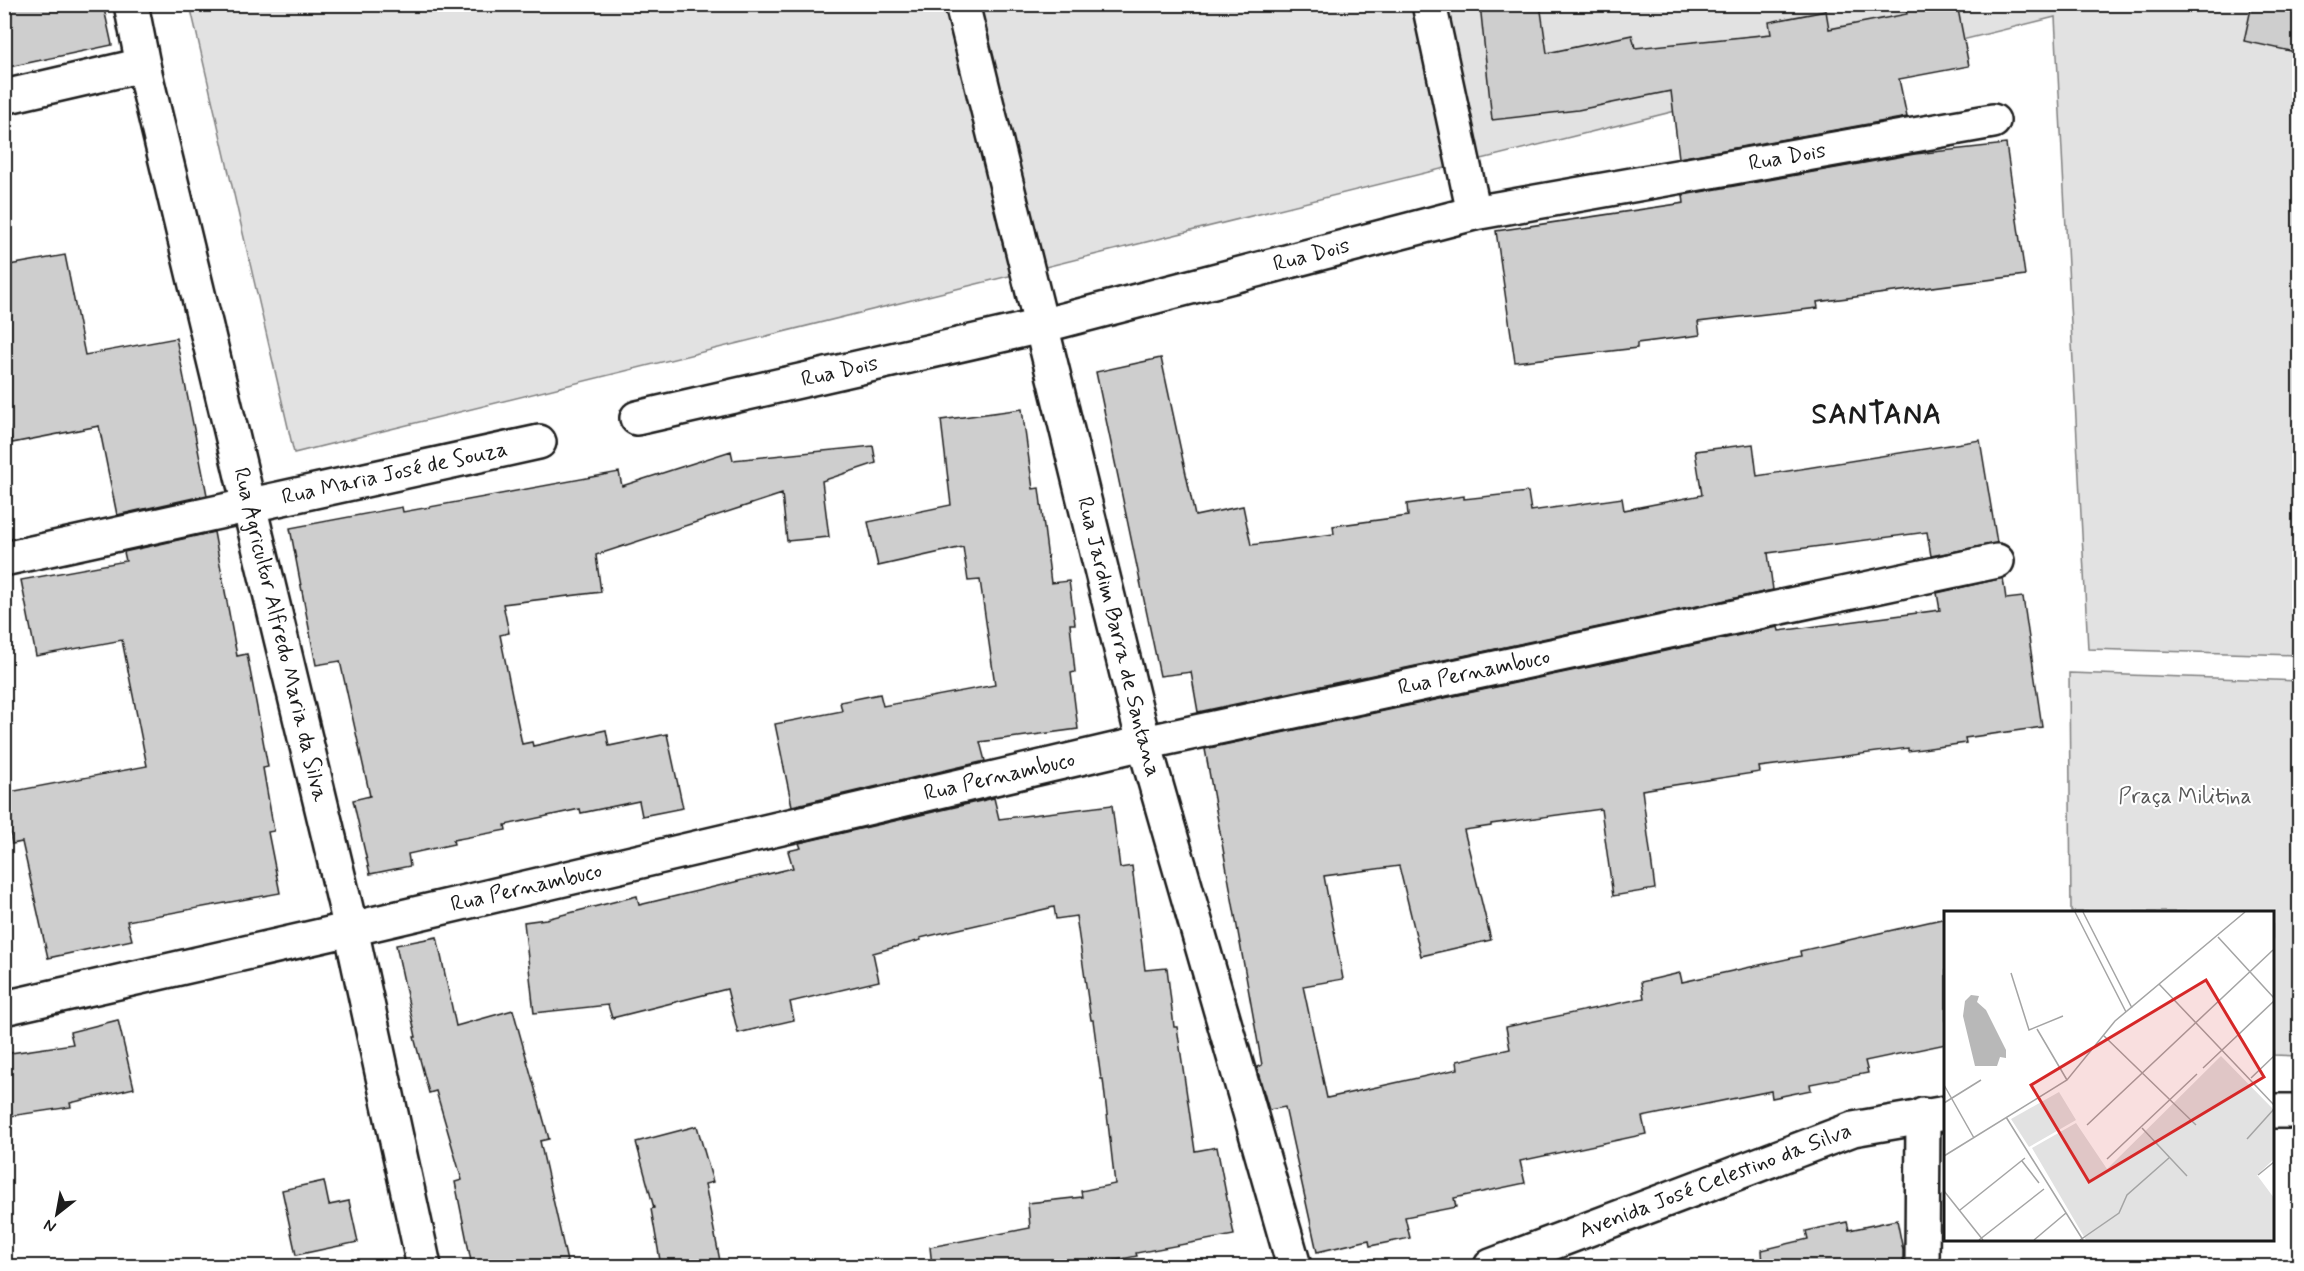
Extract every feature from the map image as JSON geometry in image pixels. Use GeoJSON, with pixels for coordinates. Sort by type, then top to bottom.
{"type":"FeatureCollection","features":[{"type":"Feature","properties":{"kind":"street","name":"Rua Agricultor Alfredo Maria da Silva"},"geometry":{"type":"LineString","coordinates":[[131,4],[143,65],[351,929],[424,1266]]}},
{"type":"Feature","properties":{"kind":"street","name":"Rua Jardim Barra de Santana"},"geometry":{"type":"LineString","coordinates":[[962,4],[1144,743],[1294,1266]]}},
{"type":"Feature","properties":{"kind":"street"},"geometry":{"type":"LineString","coordinates":[[1428,4],[1474,213]]}},
{"type":"Feature","properties":{"kind":"street"},"geometry":{"type":"LineString","coordinates":[[4,97],[143,65]]}},
{"type":"Feature","properties":{"kind":"street","name":"Rua Dois"},"geometry":{"type":"LineString","coordinates":[[637,417],[1041,326],[1474,213],[1993,121]]}},
{"type":"Feature","properties":{"kind":"street","name":"Rua Maria José de Souza"},"geometry":{"type":"LineString","coordinates":[[4,559],[539,442]]}},
{"type":"Feature","properties":{"kind":"street","name":"Rua Pernambuco"},"geometry":{"type":"LineString","coordinates":[[4,1008],[1144,743],[1997,561]]}},
{"type":"Feature","properties":{"kind":"street"},"geometry":{"type":"LineString","coordinates":[[2274,1111],[2300,1111]]}},
{"type":"Feature","properties":{"kind":"street"},"geometry":{"type":"LineString","coordinates":[[1922,1266],[1934,1114]]}},
{"type":"Feature","properties":{"kind":"street","name":"Avenida José Celestino da Silva"},"geometry":{"type":"LineString","coordinates":[[1491,1266],[1852,1128],[1934,1114]]}},
{"type":"Feature","properties":{"kind":"green space"},"geometry":{"type":"Polygon","coordinates":[[[190,5],[2299,5],[2299,655],[2088,649],[2055,17],[294,453],[190,5]]]}},
{"type":"Feature","properties":{"kind":"green space","name":"Praça Militina"},"geometry":{"type":"Polygon","coordinates":[[[2069,673],[2299,681],[2299,1056],[2274,1055],[2274,911],[2071,911],[2069,673]]]}},
{"type":"Feature","properties":{"kind":"building"},"geometry":{"type":"Polygon","coordinates":[[[4,4],[103,4],[112,45],[4,68],[4,4]]]}},
{"type":"Feature","properties":{"kind":"building"},"geometry":{"type":"Polygon","coordinates":[[[1480,4],[1540,4],[1547,53],[1632,35],[1635,48],[1771,34],[1769,22],[1826,11],[1829,29],[1907,14],[1905,4],[1957,4],[1969,66],[1899,79],[1907,117],[1679,158],[1671,91],[1578,110],[1492,120],[1480,4]]]}},
{"type":"Feature","properties":{"kind":"building"},"geometry":{"type":"Polygon","coordinates":[[[2252,4],[2300,4],[2300,53],[2244,41],[2252,4]]]}},
{"type":"Feature","properties":{"kind":"building"},"geometry":{"type":"Polygon","coordinates":[[[2006,144],[2025,275],[1817,302],[1818,308],[1698,322],[1700,335],[1637,343],[1637,348],[1515,362],[1496,231],[1684,203],[1683,195],[1915,154],[2006,144]]]}},
{"type":"Feature","properties":{"kind":"building"},"geometry":{"type":"Polygon","coordinates":[[[65,255],[85,355],[176,338],[207,495],[117,515],[99,426],[12,443],[4,407],[4,266],[65,255]]]}},
{"type":"Feature","properties":{"kind":"building"},"geometry":{"type":"Polygon","coordinates":[[[1161,358],[1195,516],[1243,506],[1251,545],[1334,534],[1333,526],[1408,516],[1407,504],[1464,496],[1464,499],[1528,492],[1531,511],[1622,498],[1624,510],[1702,495],[1695,451],[1753,444],[1757,476],[1980,440],[1997,543],[1931,556],[1927,532],[1768,553],[1773,590],[1198,712],[1191,672],[1160,676],[1096,372],[1161,358]]]}},
{"type":"Feature","properties":{"kind":"building"},"geometry":{"type":"Polygon","coordinates":[[[1022,409],[1033,489],[1039,488],[1051,583],[1069,581],[1075,624],[1070,624],[1075,672],[1071,673],[1078,729],[980,742],[985,761],[792,806],[775,724],[842,711],[840,702],[880,694],[883,706],[995,685],[980,580],[968,581],[963,547],[878,566],[868,522],[951,505],[941,420],[1022,409]]]}},
{"type":"Feature","properties":{"kind":"building"},"geometry":{"type":"Polygon","coordinates":[[[873,446],[876,463],[822,481],[829,537],[787,541],[782,494],[596,555],[601,592],[503,604],[509,633],[500,635],[522,744],[532,742],[533,746],[606,730],[609,746],[667,734],[683,808],[642,816],[639,801],[581,813],[580,809],[505,825],[506,830],[453,840],[454,844],[408,854],[410,866],[370,874],[353,800],[370,796],[340,661],[316,665],[290,528],[402,507],[403,512],[619,472],[622,486],[731,451],[733,460],[873,446]]]}},
{"type":"Feature","properties":{"kind":"building"},"geometry":{"type":"Polygon","coordinates":[[[214,532],[237,656],[247,654],[268,767],[263,768],[274,831],[268,832],[280,893],[127,921],[132,940],[48,958],[22,842],[12,844],[4,793],[147,766],[122,640],[36,656],[21,580],[126,561],[124,552],[214,532]]]}},
{"type":"Feature","properties":{"kind":"building"},"geometry":{"type":"Polygon","coordinates":[[[2003,578],[2006,599],[2023,597],[2042,727],[1965,738],[1966,743],[1759,767],[1760,772],[1642,790],[1655,889],[1613,896],[1601,809],[1491,824],[1491,826],[1464,830],[1491,940],[1421,956],[1399,866],[1324,876],[1343,979],[1303,986],[1327,1098],[1458,1069],[1457,1061],[1510,1049],[1506,1027],[1644,998],[1641,982],[1680,973],[1682,982],[1801,956],[1800,951],[1944,918],[1944,1044],[1865,1061],[1868,1073],[1810,1084],[1811,1090],[1772,1098],[1771,1091],[1642,1117],[1646,1134],[1520,1161],[1525,1183],[1454,1198],[1456,1207],[1405,1217],[1410,1238],[1370,1246],[1369,1240],[1317,1252],[1285,1107],[1269,1110],[1258,1072],[1257,1067],[1262,1065],[1205,749],[1778,627],[1779,631],[1940,610],[1937,593],[2003,578]]]}},
{"type":"Feature","properties":{"kind":"building"},"geometry":{"type":"Polygon","coordinates":[[[994,798],[999,819],[1112,805],[1120,868],[1132,866],[1145,970],[1167,968],[1174,1027],[1177,1027],[1195,1151],[1217,1147],[1234,1235],[1136,1253],[1137,1256],[1087,1266],[932,1266],[930,1247],[1030,1228],[1028,1203],[1082,1197],[1081,1191],[1115,1184],[1103,1079],[1101,1079],[1093,1020],[1091,1020],[1076,916],[1056,919],[1054,907],[920,938],[921,940],[873,953],[879,981],[790,1002],[794,1020],[738,1033],[727,989],[612,1018],[608,1005],[534,1013],[524,922],[546,919],[637,896],[639,905],[793,868],[788,851],[801,848],[799,843],[994,798]]]}},
{"type":"Feature","properties":{"kind":"building"},"geometry":{"type":"Polygon","coordinates":[[[437,937],[456,1026],[513,1010],[549,1139],[540,1141],[568,1266],[472,1266],[455,1182],[462,1180],[436,1091],[429,1093],[414,1037],[416,1037],[396,945],[437,937]]]}},
{"type":"Feature","properties":{"kind":"building"},"geometry":{"type":"Polygon","coordinates":[[[118,1020],[134,1088],[70,1103],[71,1107],[4,1117],[4,1054],[73,1044],[70,1032],[118,1020]]]}},
{"type":"Feature","properties":{"kind":"building"},"geometry":{"type":"Polygon","coordinates":[[[697,1126],[713,1182],[705,1184],[721,1266],[661,1266],[651,1209],[654,1208],[636,1142],[697,1126]]]}},
{"type":"Feature","properties":{"kind":"building"},"geometry":{"type":"Polygon","coordinates":[[[324,1181],[329,1205],[349,1201],[358,1242],[296,1255],[282,1190],[324,1181]]]}},
{"type":"Feature","properties":{"kind":"building"},"geometry":{"type":"Polygon","coordinates":[[[1897,1220],[1903,1250],[1903,1266],[1763,1266],[1762,1250],[1808,1239],[1806,1231],[1847,1222],[1849,1230],[1897,1220]]]}},
{"type":"Feature","properties":{"kind":"district","name":"SANTANA"},"geometry":{"type":"Point","coordinates":[1877,415]}}]}
